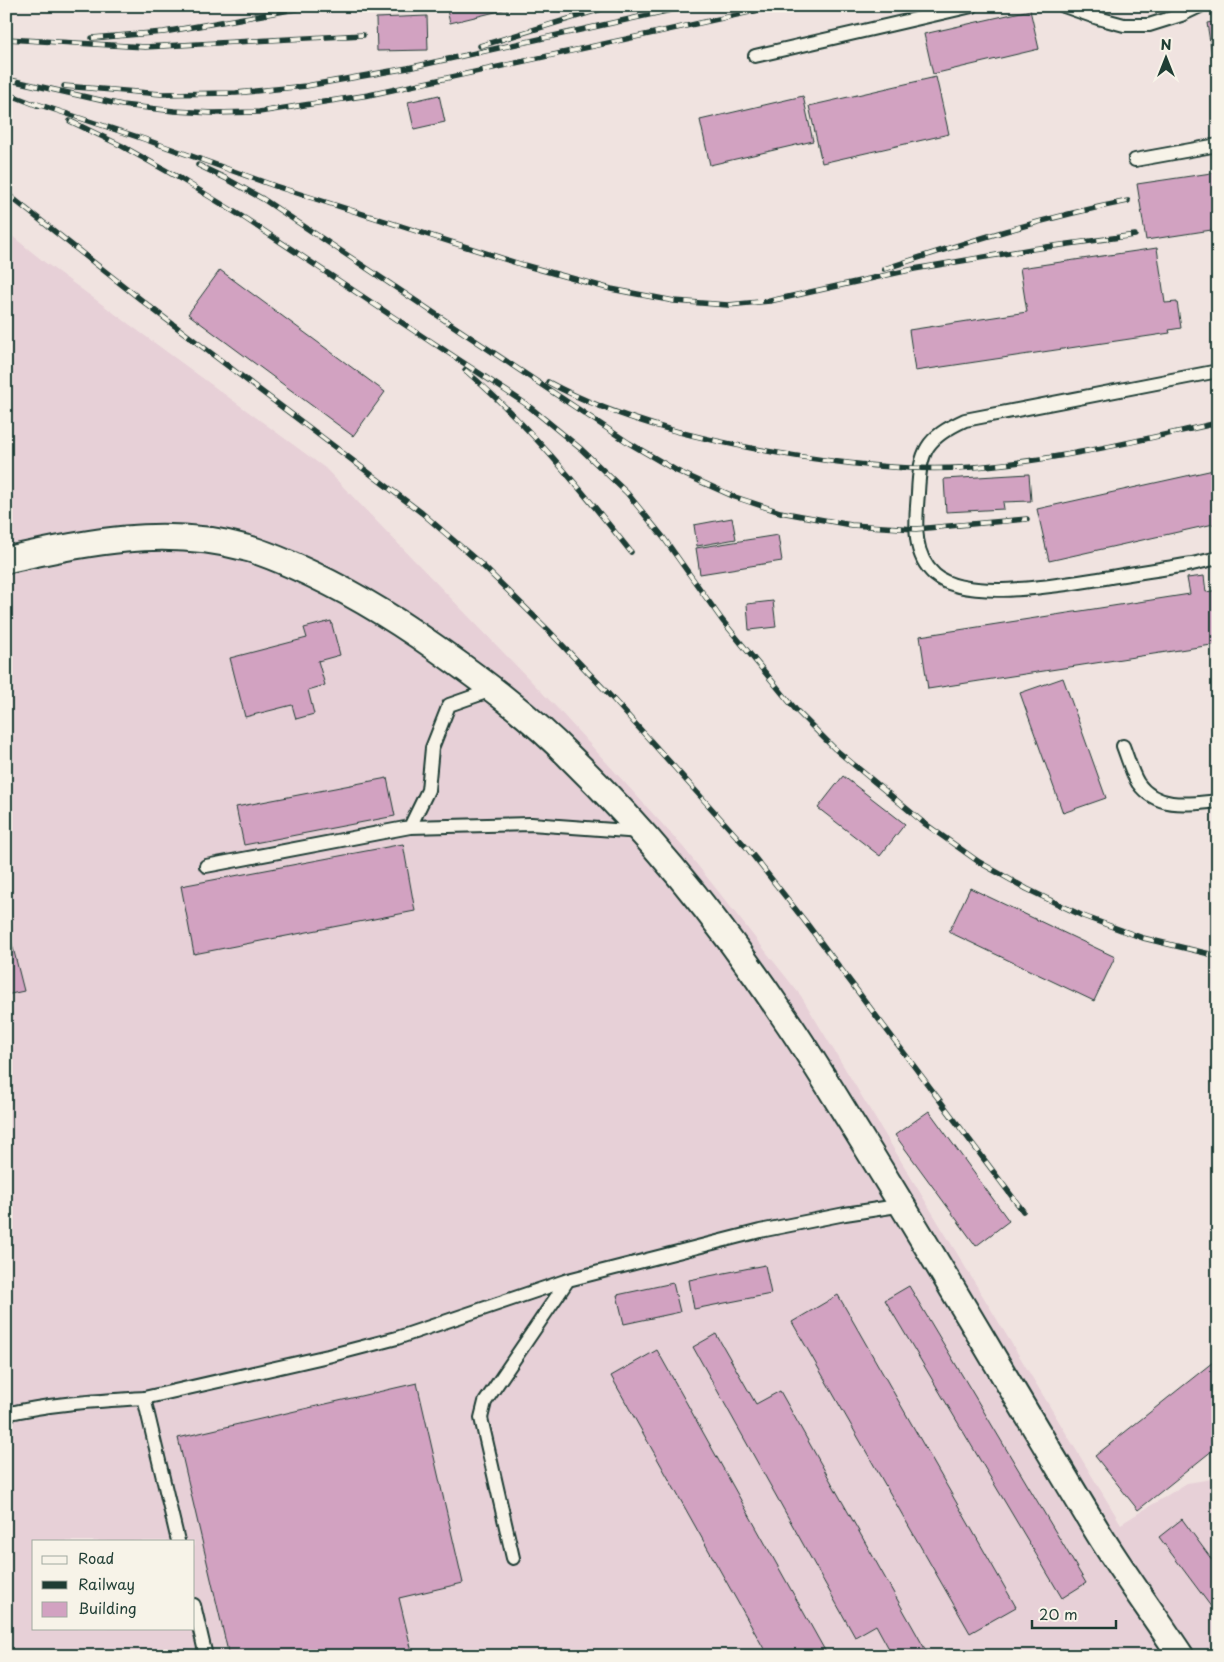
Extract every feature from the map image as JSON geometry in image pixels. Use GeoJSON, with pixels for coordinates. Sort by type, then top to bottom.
{"type":"FeatureCollection","features":[{"type":"Feature","properties":{"kind":"street"},"geometry":{"type":"LineString","coordinates":[[6,560],[66,546],[108,540],[147,538],[186,539],[244,547],[266,554],[336,586],[411,630],[514,707],[568,754],[640,832],[691,892],[784,1016],[904,1205],[1102,1538],[1181,1656]]}},
{"type":"Feature","properties":{"kind":"lane"},"geometry":{"type":"LineString","coordinates":[[754,56],[972,6]]}},
{"type":"Feature","properties":{"kind":"lane"},"geometry":{"type":"LineString","coordinates":[[1064,6],[1124,25],[1149,25],[1181,15],[1200,6]]}},
{"type":"Feature","properties":{"kind":"lane"},"geometry":{"type":"LineString","coordinates":[[1135,160],[1218,146]]}},
{"type":"Feature","properties":{"kind":"lane"},"geometry":{"type":"LineString","coordinates":[[1218,371],[966,420],[947,429],[932,440],[919,468],[916,529],[920,551],[926,564],[935,575],[952,584],[968,587],[1031,589],[1192,564],[1218,558]]}},
{"type":"Feature","properties":{"kind":"lane"},"geometry":{"type":"LineString","coordinates":[[410,827],[428,790],[432,748],[449,705],[492,690]]}},
{"type":"Feature","properties":{"kind":"lane"},"geometry":{"type":"LineString","coordinates":[[1123,746],[1138,783],[1155,798],[1180,805],[1218,801]]}},
{"type":"Feature","properties":{"kind":"lane"},"geometry":{"type":"LineString","coordinates":[[206,866],[410,827],[531,824],[640,832]]}},
{"type":"Feature","properties":{"kind":"lane"},"geometry":{"type":"LineString","coordinates":[[6,1414],[32,1408],[80,1402],[144,1398],[328,1356],[397,1338],[568,1280],[760,1231],[845,1214],[904,1205]]}},
{"type":"Feature","properties":{"kind":"lane"},"geometry":{"type":"LineString","coordinates":[[513,1558],[481,1418],[485,1402],[568,1280]]}},
{"type":"Feature","properties":{"kind":"lane"},"geometry":{"type":"LineString","coordinates":[[144,1398],[178,1540]]}},
{"type":"Feature","properties":{"kind":"lane"},"geometry":{"type":"LineString","coordinates":[[195,1609],[206,1656]]}},
{"type":"Feature","properties":{"kind":"shaded area"},"geometry":{"type":"Polygon","coordinates":[[[6,231],[43,261],[325,468],[558,709],[683,847],[801,996],[1121,1524],[1187,1483],[1218,1478],[1218,1656],[6,1656],[6,231]]]}},
{"type":"Feature","properties":{"kind":"building"},"geometry":{"type":"Polygon","coordinates":[[[446,6],[520,6],[450,23],[446,6]]]}},
{"type":"Feature","properties":{"kind":"building"},"geometry":{"type":"Polygon","coordinates":[[[1030,10],[1039,49],[933,74],[924,34],[1030,10]]]}},
{"type":"Feature","properties":{"kind":"building"},"geometry":{"type":"Polygon","coordinates":[[[427,16],[428,50],[377,51],[376,18],[427,16]]]}},
{"type":"Feature","properties":{"kind":"building"},"geometry":{"type":"Polygon","coordinates":[[[1218,21],[1218,80],[1216,80],[1207,23],[1218,21]]]}},
{"type":"Feature","properties":{"kind":"building"},"geometry":{"type":"Polygon","coordinates":[[[936,77],[949,134],[822,163],[809,106],[936,77]]]}},
{"type":"Feature","properties":{"kind":"building"},"geometry":{"type":"Polygon","coordinates":[[[439,95],[445,122],[414,129],[408,102],[439,95]]]}},
{"type":"Feature","properties":{"kind":"building"},"geometry":{"type":"Polygon","coordinates":[[[803,96],[813,141],[710,165],[700,120],[803,96]]]}},
{"type":"Feature","properties":{"kind":"building"},"geometry":{"type":"Polygon","coordinates":[[[1218,172],[1218,229],[1146,240],[1137,184],[1218,172]]]}},
{"type":"Feature","properties":{"kind":"building"},"geometry":{"type":"Polygon","coordinates":[[[1157,248],[1165,303],[1177,302],[1181,328],[1169,330],[1170,333],[915,371],[909,330],[1027,312],[1020,268],[1157,248]]]}},
{"type":"Feature","properties":{"kind":"building"},"geometry":{"type":"Polygon","coordinates":[[[220,270],[385,392],[353,436],[188,314],[220,270]]]}},
{"type":"Feature","properties":{"kind":"building"},"geometry":{"type":"Polygon","coordinates":[[[1218,469],[1218,523],[1049,561],[1037,509],[1218,469]]]}},
{"type":"Feature","properties":{"kind":"building"},"geometry":{"type":"Polygon","coordinates":[[[1029,474],[1031,501],[1003,502],[1004,509],[946,512],[944,479],[1029,474]]]}},
{"type":"Feature","properties":{"kind":"building"},"geometry":{"type":"Polygon","coordinates":[[[732,518],[736,539],[697,546],[694,525],[732,518]]]}},
{"type":"Feature","properties":{"kind":"building"},"geometry":{"type":"Polygon","coordinates":[[[778,535],[782,561],[700,574],[696,548],[778,535]]]}},
{"type":"Feature","properties":{"kind":"building"},"geometry":{"type":"Polygon","coordinates":[[[1204,576],[1206,592],[1218,590],[1218,644],[928,689],[920,636],[1190,594],[1187,578],[1204,576]]]}},
{"type":"Feature","properties":{"kind":"building"},"geometry":{"type":"Polygon","coordinates":[[[773,601],[776,627],[749,630],[747,604],[773,601]]]}},
{"type":"Feature","properties":{"kind":"building"},"geometry":{"type":"Polygon","coordinates":[[[331,621],[340,655],[318,661],[325,685],[308,690],[314,714],[296,719],[292,705],[245,717],[230,658],[307,638],[304,628],[331,621]]]}},
{"type":"Feature","properties":{"kind":"building"},"geometry":{"type":"Polygon","coordinates":[[[1063,678],[1106,798],[1063,813],[1020,693],[1063,678]]]}},
{"type":"Feature","properties":{"kind":"building"},"geometry":{"type":"Polygon","coordinates":[[[843,776],[905,824],[880,856],[818,808],[843,776]]]}},
{"type":"Feature","properties":{"kind":"building"},"geometry":{"type":"Polygon","coordinates":[[[387,778],[395,816],[244,845],[236,807],[387,778]]]}},
{"type":"Feature","properties":{"kind":"building"},"geometry":{"type":"Polygon","coordinates":[[[403,844],[415,911],[194,954],[181,886],[403,844]]]}},
{"type":"Feature","properties":{"kind":"building"},"geometry":{"type":"Polygon","coordinates":[[[970,888],[1115,957],[1094,1001],[949,932],[970,888]]]}},
{"type":"Feature","properties":{"kind":"building"},"geometry":{"type":"Polygon","coordinates":[[[6,920],[24,991],[6,995],[6,920]]]}},
{"type":"Feature","properties":{"kind":"building"},"geometry":{"type":"Polygon","coordinates":[[[929,1111],[1009,1221],[976,1246],[895,1135],[929,1111]]]}},
{"type":"Feature","properties":{"kind":"building"},"geometry":{"type":"Polygon","coordinates":[[[765,1265],[771,1294],[694,1309],[689,1280],[765,1265]]]}},
{"type":"Feature","properties":{"kind":"building"},"geometry":{"type":"Polygon","coordinates":[[[673,1283],[680,1312],[624,1324],[617,1295],[673,1283]]]}},
{"type":"Feature","properties":{"kind":"building"},"geometry":{"type":"Polygon","coordinates":[[[909,1286],[1086,1583],[1062,1598],[885,1300],[909,1286]]]}},
{"type":"Feature","properties":{"kind":"building"},"geometry":{"type":"Polygon","coordinates":[[[838,1295],[1016,1607],[970,1633],[792,1322],[838,1295]]]}},
{"type":"Feature","properties":{"kind":"building"},"geometry":{"type":"Polygon","coordinates":[[[716,1334],[756,1404],[780,1391],[929,1656],[893,1656],[876,1625],[855,1637],[693,1347],[716,1334]]]}},
{"type":"Feature","properties":{"kind":"building"},"geometry":{"type":"Polygon","coordinates":[[[657,1350],[828,1656],[768,1656],[611,1376],[657,1350]]]}},
{"type":"Feature","properties":{"kind":"building"},"geometry":{"type":"Polygon","coordinates":[[[1218,1358],[1218,1446],[1138,1510],[1095,1456],[1218,1358]]]}},
{"type":"Feature","properties":{"kind":"building"},"geometry":{"type":"Polygon","coordinates":[[[417,1383],[463,1583],[399,1598],[413,1656],[229,1656],[178,1438],[417,1383]]]}},
{"type":"Feature","properties":{"kind":"building"},"geometry":{"type":"Polygon","coordinates":[[[1182,1519],[1218,1568],[1218,1616],[1159,1537],[1182,1519]]]}},
{"type":"Feature","properties":{"kind":"railway"},"geometry":{"type":"LineString","coordinates":[[92,38],[164,32],[313,6]]}},
{"type":"Feature","properties":{"kind":"railway"},"geometry":{"type":"LineString","coordinates":[[480,46],[611,6]]}},
{"type":"Feature","properties":{"kind":"railway"},"geometry":{"type":"LineString","coordinates":[[64,86],[161,94],[236,93],[306,86],[408,68],[689,6]]}},
{"type":"Feature","properties":{"kind":"railway"},"geometry":{"type":"LineString","coordinates":[[6,79],[122,105],[213,113],[259,112],[369,95],[778,6]]}},
{"type":"Feature","properties":{"kind":"railway"},"geometry":{"type":"LineString","coordinates":[[6,39],[145,47],[363,35]]}},
{"type":"Feature","properties":{"kind":"railway"},"geometry":{"type":"LineString","coordinates":[[6,93],[39,106]]}},
{"type":"Feature","properties":{"kind":"railway"},"geometry":{"type":"LineString","coordinates":[[34,103],[144,139],[275,186],[520,264],[611,289],[674,301],[728,305],[770,301],[914,269],[1032,249],[1135,235]]}},
{"type":"Feature","properties":{"kind":"railway"},"geometry":{"type":"LineString","coordinates":[[70,121],[122,146],[181,179],[246,219],[434,344]]}},
{"type":"Feature","properties":{"kind":"railway"},"geometry":{"type":"LineString","coordinates":[[198,165],[263,199],[629,443],[677,471],[735,497],[780,512],[851,525],[916,529],[1027,519]]}},
{"type":"Feature","properties":{"kind":"railway"},"geometry":{"type":"LineString","coordinates":[[6,193],[154,310],[422,513],[481,564],[548,630],[604,689],[747,848],[804,920],[1023,1211]]}},
{"type":"Feature","properties":{"kind":"railway"},"geometry":{"type":"LineString","coordinates":[[884,269],[974,240],[1097,207],[1128,201]]}},
{"type":"Feature","properties":{"kind":"railway"},"geometry":{"type":"LineString","coordinates":[[429,340],[526,404],[581,449],[627,493],[663,537],[722,620],[796,710],[835,749],[924,823],[979,862],[1027,889],[1083,916],[1143,938],[1218,956]]}},
{"type":"Feature","properties":{"kind":"railway"},"geometry":{"type":"LineString","coordinates":[[465,370],[531,434],[572,480],[631,552]]}},
{"type":"Feature","properties":{"kind":"railway"},"geometry":{"type":"LineString","coordinates":[[548,382],[607,409],[637,420],[700,437],[796,456],[896,467],[945,468],[1023,462],[1107,447],[1218,423]]}}]}
